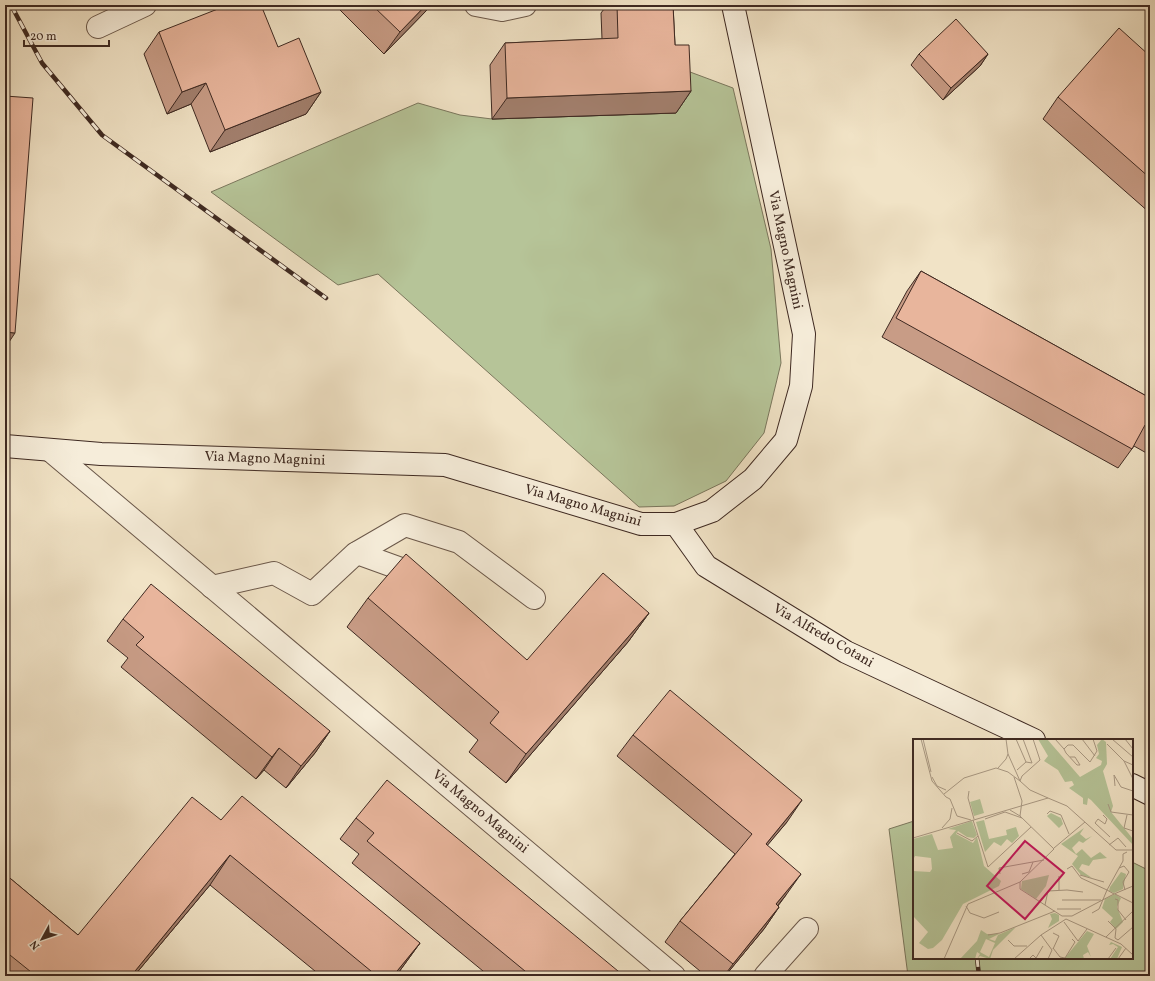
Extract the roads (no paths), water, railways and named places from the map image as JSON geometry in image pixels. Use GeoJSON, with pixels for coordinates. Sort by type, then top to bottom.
{"type":"FeatureCollection","features":[{"type":"Feature","properties":{"kind":"street"},"geometry":{"type":"LineString","coordinates":[[98,27],[145,5]]}},
{"type":"Feature","properties":{"kind":"street"},"geometry":{"type":"LineString","coordinates":[[476,5],[502,10],[525,5]]}},
{"type":"Feature","properties":{"kind":"street","name":"Via Magno Magnini"},"geometry":{"type":"LineString","coordinates":[[5,446],[101,454],[445,466],[640,524],[676,524],[712,511],[753,479],[786,440],[801,386],[804,334],[733,5]]}},
{"type":"Feature","properties":{"kind":"street","name":"Via Magno Magnini"},"geometry":{"type":"LineString","coordinates":[[51,451],[674,976]]}},
{"type":"Feature","properties":{"kind":"street","name":"Via Alfredo Cotani"},"geometry":{"type":"LineString","coordinates":[[676,524],[706,566],[846,652],[1032,739]]}},
{"type":"Feature","properties":{"kind":"street"},"geometry":{"type":"LineString","coordinates":[[212,587],[274,573],[312,594],[357,553],[405,525],[459,542],[534,598]]}},
{"type":"Feature","properties":{"kind":"street"},"geometry":{"type":"LineString","coordinates":[[357,553],[404,570],[434,596]]}},
{"type":"Feature","properties":{"kind":"street"},"geometry":{"type":"LineString","coordinates":[[1133,786],[1150,794]]}},
{"type":"Feature","properties":{"kind":"street"},"geometry":{"type":"LineString","coordinates":[[765,976],[807,929]]}},
{"type":"Feature","properties":{"kind":"railway"},"geometry":{"type":"LineString","coordinates":[[11,5],[42,63],[102,135],[326,298]]}},
{"type":"Feature","properties":{"kind":"railway"},"geometry":{"type":"LineString","coordinates":[[977,959],[979,976]]}}]}
